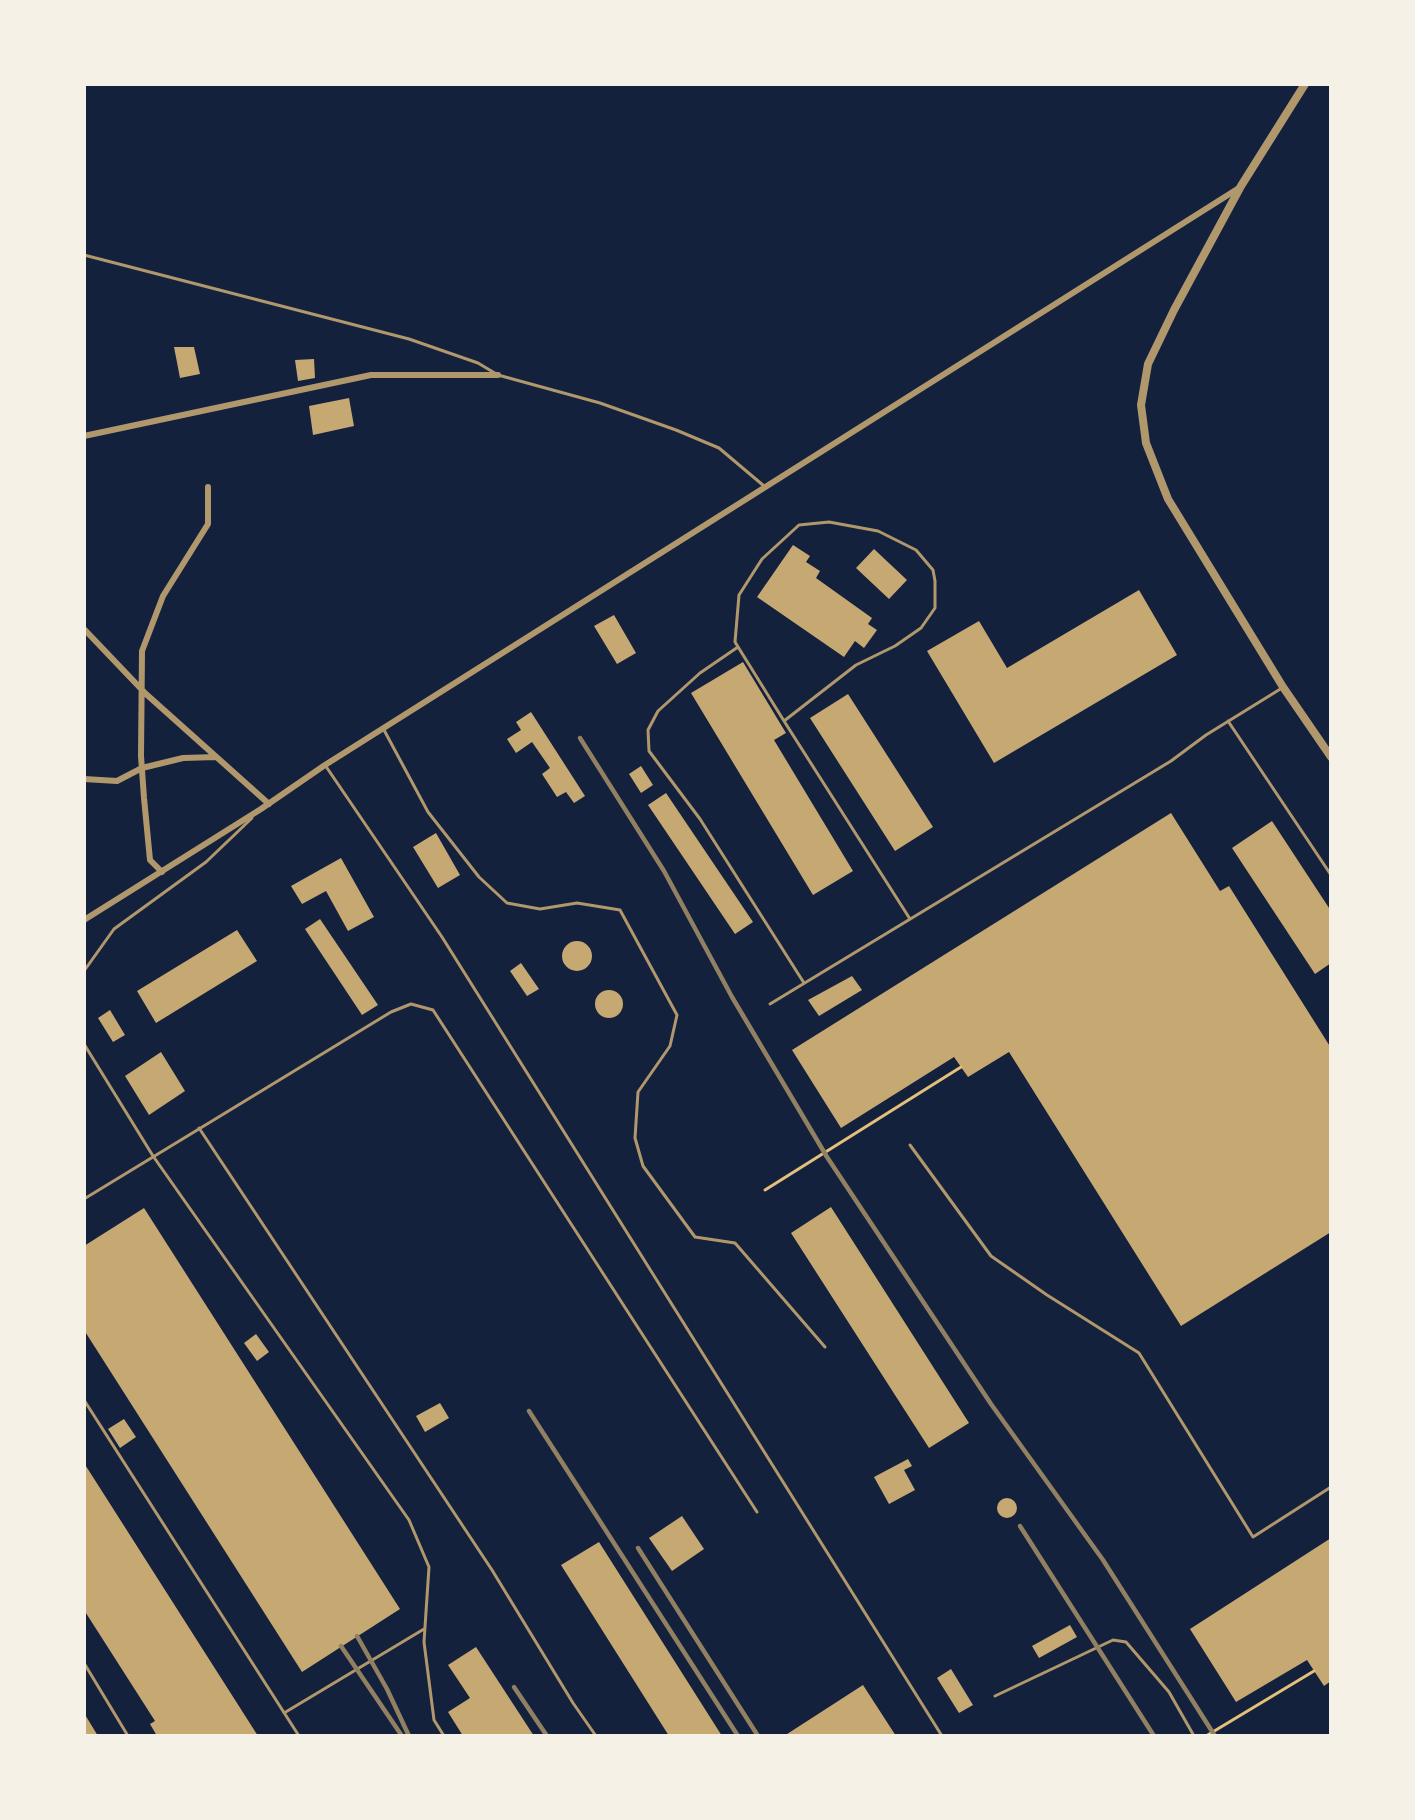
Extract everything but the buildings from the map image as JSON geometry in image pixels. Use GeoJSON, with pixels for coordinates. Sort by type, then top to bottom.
{"type":"FeatureCollection","features":[{"type":"Feature","properties":{"kind":"street"},"geometry":{"type":"LineString","coordinates":[[1305,84],[1242,186],[1174,310],[1148,364],[1141,405],[1146,443],[1168,500],[1283,687],[1331,757]]}},
{"type":"Feature","properties":{"kind":"street"},"geometry":{"type":"LineString","coordinates":[[84,920],[1242,186]]}},
{"type":"Feature","properties":{"kind":"street"},"geometry":{"type":"LineString","coordinates":[[84,436],[371,375],[498,375]]}},
{"type":"Feature","properties":{"kind":"street"},"geometry":{"type":"LineString","coordinates":[[162,872],[150,860],[142,768],[140,688],[142,651],[163,596],[208,524],[208,487]]}},
{"type":"Feature","properties":{"kind":"street"},"geometry":{"type":"LineString","coordinates":[[84,629],[140,688],[269,804]]}},
{"type":"Feature","properties":{"kind":"street"},"geometry":{"type":"LineString","coordinates":[[84,779],[117,781],[142,768],[183,758],[217,758]]}},
{"type":"Feature","properties":{"kind":"lane"},"geometry":{"type":"LineString","coordinates":[[84,255],[409,339],[478,363],[498,375],[600,403],[719,448],[765,487]]}},
{"type":"Feature","properties":{"kind":"lane"},"geometry":{"type":"LineString","coordinates":[[784,721],[856,665],[895,646],[921,628],[934,608],[935,581],[933,570],[916,550],[878,531],[829,522],[798,525],[762,559],[739,595],[735,642],[784,721],[910,919]]}},
{"type":"Feature","properties":{"kind":"lane"},"geometry":{"type":"LineString","coordinates":[[738,647],[700,673],[658,711],[648,730],[650,751],[700,819],[804,983]]}},
{"type":"Feature","properties":{"kind":"lane"},"geometry":{"type":"LineString","coordinates":[[770,1004],[1171,761],[1228,721],[1283,687]]}},
{"type":"Feature","properties":{"kind":"lane"},"geometry":{"type":"LineString","coordinates":[[1228,721],[1331,875]]}},
{"type":"Feature","properties":{"kind":"lane"},"geometry":{"type":"LineString","coordinates":[[384,730],[428,812],[479,877],[507,903],[540,909],[577,903],[620,910],[677,1015],[670,1046],[638,1092],[635,1138],[643,1166],[694,1237],[735,1243],[825,1347]]}},
{"type":"Feature","properties":{"kind":"lane"},"geometry":{"type":"LineString","coordinates":[[326,765],[442,937],[942,1736]]}},
{"type":"Feature","properties":{"kind":"lane"},"geometry":{"type":"LineString","coordinates":[[84,971],[114,929],[206,862],[261,809]]}},
{"type":"Feature","properties":{"kind":"lane"},"geometry":{"type":"LineString","coordinates":[[84,1199],[391,1012],[411,1004],[433,1010],[757,1512]]}},
{"type":"Feature","properties":{"kind":"lane"},"geometry":{"type":"LineString","coordinates":[[84,1044],[153,1156],[409,1520],[429,1567],[424,1642],[434,1720],[444,1736]]}},
{"type":"Feature","properties":{"kind":"lane"},"geometry":{"type":"LineString","coordinates":[[199,1128],[492,1570],[573,1703],[596,1736]]}},
{"type":"Feature","properties":{"kind":"lane"},"geometry":{"type":"LineString","coordinates":[[910,1145],[991,1256],[1047,1296],[1139,1353],[1253,1537],[1331,1487]]}},
{"type":"Feature","properties":{"kind":"lane"},"geometry":{"type":"LineString","coordinates":[[84,1400],[299,1736]]}},
{"type":"Feature","properties":{"kind":"lane"},"geometry":{"type":"LineString","coordinates":[[284,1713],[425,1628]]}},
{"type":"Feature","properties":{"kind":"lane"},"geometry":{"type":"LineString","coordinates":[[995,1696],[1113,1640],[1126,1642],[1168,1692],[1194,1736]]}},
{"type":"Feature","properties":{"kind":"lane"},"geometry":{"type":"LineString","coordinates":[[84,1663],[128,1736]]}},
{"type":"Feature","properties":{"kind":"path"},"geometry":{"type":"LineString","coordinates":[[765,1190],[961,1067]]}},
{"type":"Feature","properties":{"kind":"path"},"geometry":{"type":"LineString","coordinates":[[1206,1736],[1314,1671]]}},
{"type":"Feature","properties":{"kind":"railway"},"geometry":{"type":"LineString","coordinates":[[580,738],[664,871],[732,997],[827,1157],[991,1404],[1103,1560],[1215,1736]]}},
{"type":"Feature","properties":{"kind":"railway"},"geometry":{"type":"LineString","coordinates":[[529,1411],[738,1736]]}},
{"type":"Feature","properties":{"kind":"railway"},"geometry":{"type":"LineString","coordinates":[[1020,1526],[1154,1736]]}},
{"type":"Feature","properties":{"kind":"railway"},"geometry":{"type":"LineString","coordinates":[[638,1548],[758,1736]]}},
{"type":"Feature","properties":{"kind":"railway"},"geometry":{"type":"LineString","coordinates":[[357,1636],[387,1689],[409,1736]]}},
{"type":"Feature","properties":{"kind":"railway"},"geometry":{"type":"LineString","coordinates":[[341,1646],[402,1736]]}},
{"type":"Feature","properties":{"kind":"railway"},"geometry":{"type":"LineString","coordinates":[[514,1687],[547,1736]]}}]}
